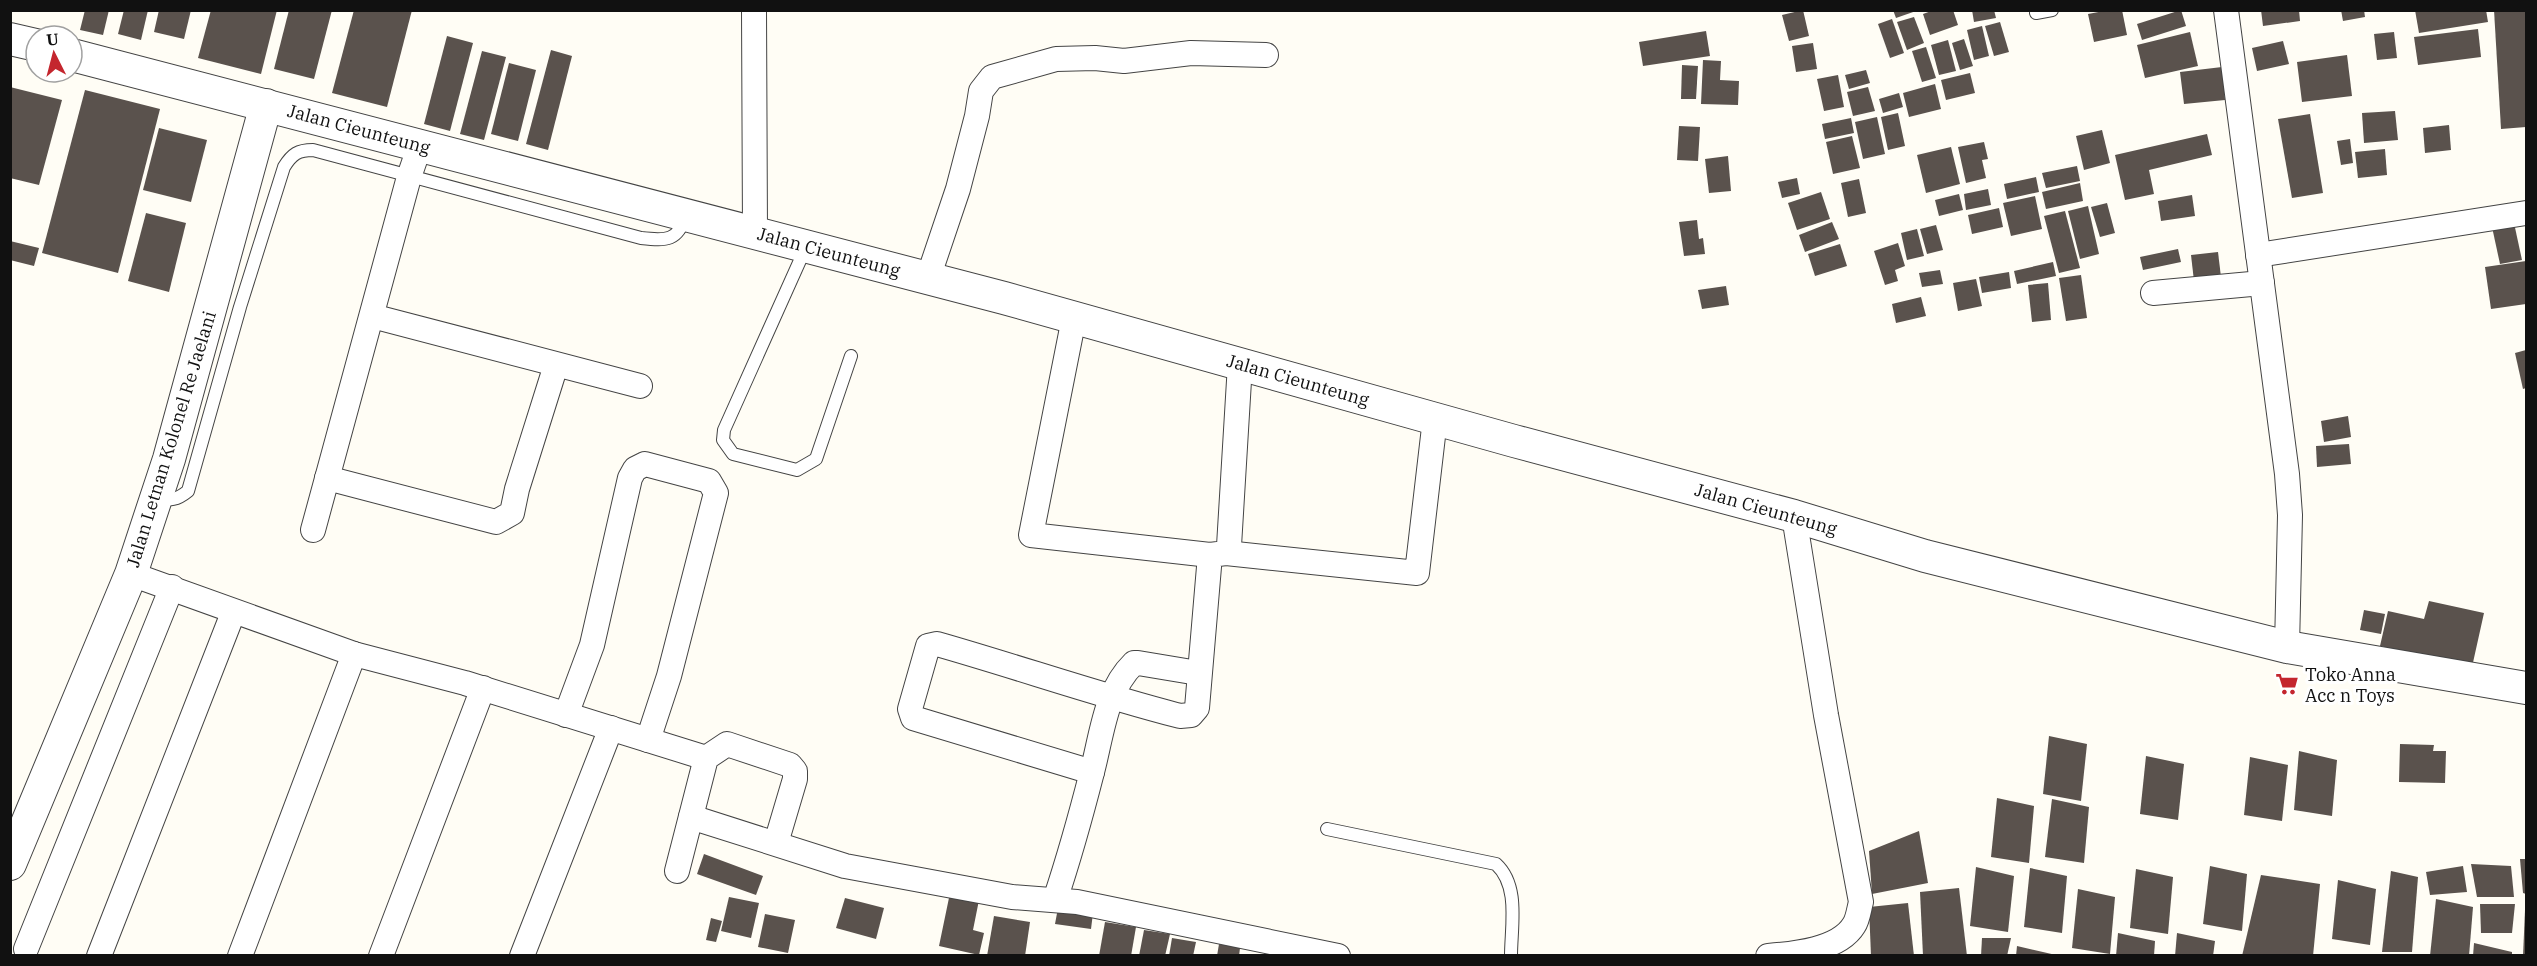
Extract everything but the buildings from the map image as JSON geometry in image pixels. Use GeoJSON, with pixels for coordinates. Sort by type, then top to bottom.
{"type":"FeatureCollection","features":[{"type":"Feature","properties":{"kind":"street"},"geometry":{"type":"LineString","coordinates":[[754,10],[755,233]]}},
{"type":"Feature","properties":{"kind":"street"},"geometry":{"type":"LineString","coordinates":[[2226,10],[2283,439],[2290,515],[2287,647]]}},
{"type":"Feature","properties":{"kind":"street"},"geometry":{"type":"LineString","coordinates":[[928,278],[958,189],[977,116],[981,91],[993,77],[1056,59],[1095,58],[1124,61],[1191,53],[1266,56]]}},
{"type":"Feature","properties":{"kind":"street","name":"Jalan Cieunteung"},"geometry":{"type":"LineString","coordinates":[[84,58],[928,278],[1794,516],[1924,556],[2287,647],[2526,688]]}},
{"type":"Feature","properties":{"kind":"street","name":"Jalan Letnan Kolonel Re Jaelani"},"geometry":{"type":"LineString","coordinates":[[10,864],[130,574],[156,498],[169,459],[266,105]]}},
{"type":"Feature","properties":{"kind":"street"},"geometry":{"type":"LineString","coordinates":[[313,530],[409,177],[420,145]]}},
{"type":"Feature","properties":{"kind":"street"},"geometry":{"type":"LineString","coordinates":[[2258,255],[2526,213]]}},
{"type":"Feature","properties":{"kind":"street"},"geometry":{"type":"LineString","coordinates":[[2153,293],[2262,283]]}},
{"type":"Feature","properties":{"kind":"street"},"geometry":{"type":"LineString","coordinates":[[372,316],[640,387]]}},
{"type":"Feature","properties":{"kind":"street"},"geometry":{"type":"LineString","coordinates":[[1074,318],[1031,535],[1417,573],[1435,419]]}},
{"type":"Feature","properties":{"kind":"street"},"geometry":{"type":"LineString","coordinates":[[1092,772],[913,718],[910,709],[928,646],[932,644],[1015,666],[1110,698],[1180,716],[1191,715],[1197,708],[1198,674],[1218,554],[1229,546],[1240,364]]}},
{"type":"Feature","properties":{"kind":"street"},"geometry":{"type":"LineString","coordinates":[[327,478],[496,522],[512,513],[517,489],[556,365]]}},
{"type":"Feature","properties":{"kind":"street"},"geometry":{"type":"LineString","coordinates":[[566,715],[591,645],[630,478],[635,469],[645,464],[709,481],[716,493],[669,676],[648,740]]}},
{"type":"Feature","properties":{"kind":"street"},"geometry":{"type":"LineString","coordinates":[[1768,956],[1790,955],[1829,946],[1854,926],[1862,902],[1826,715],[1794,516]]}},
{"type":"Feature","properties":{"kind":"street"},"geometry":{"type":"LineString","coordinates":[[130,574],[172,587],[233,613],[354,654],[483,688],[706,758]]}},
{"type":"Feature","properties":{"kind":"street"},"geometry":{"type":"LineString","coordinates":[[26,949],[172,587]]}},
{"type":"Feature","properties":{"kind":"street"},"geometry":{"type":"LineString","coordinates":[[99,956],[233,613]]}},
{"type":"Feature","properties":{"kind":"street"},"geometry":{"type":"LineString","coordinates":[[240,956],[354,654]]}},
{"type":"Feature","properties":{"kind":"street"},"geometry":{"type":"LineString","coordinates":[[1054,900],[1092,772],[1110,698],[1134,663],[1198,674]]}},
{"type":"Feature","properties":{"kind":"street"},"geometry":{"type":"LineString","coordinates":[[381,956],[483,688]]}},
{"type":"Feature","properties":{"kind":"street"},"geometry":{"type":"LineString","coordinates":[[522,956],[611,728]]}},
{"type":"Feature","properties":{"kind":"street"},"geometry":{"type":"LineString","coordinates":[[678,871],[706,758],[721,746],[732,745],[793,768],[795,775],[776,843]]}},
{"type":"Feature","properties":{"kind":"street"},"geometry":{"type":"LineString","coordinates":[[691,817],[845,866],[1012,897],[1077,902],[1338,956]]}},
{"type":"Feature","properties":{"kind":"lane"},"geometry":{"type":"LineString","coordinates":[[2036,13],[2052,10]]}},
{"type":"Feature","properties":{"kind":"lane"},"geometry":{"type":"LineString","coordinates":[[156,498],[169,500],[179,498],[188,492],[243,296],[284,167],[291,155],[301,150],[313,150],[641,238],[655,240],[673,237],[681,231],[686,215]]}},
{"type":"Feature","properties":{"kind":"lane"},"geometry":{"type":"LineString","coordinates":[[806,246],[724,430],[723,440],[733,454],[797,470],[809,466],[816,459],[851,356]]}},
{"type":"Feature","properties":{"kind":"lane"},"geometry":{"type":"LineString","coordinates":[[1327,829],[1496,864],[1505,872],[1511,886],[1510,956]]}},
{"type":"Feature","properties":{"kind":"place","name":"Toko Anna Acc n Toys"},"geometry":{"type":"Point","coordinates":[2287,684]}}]}
